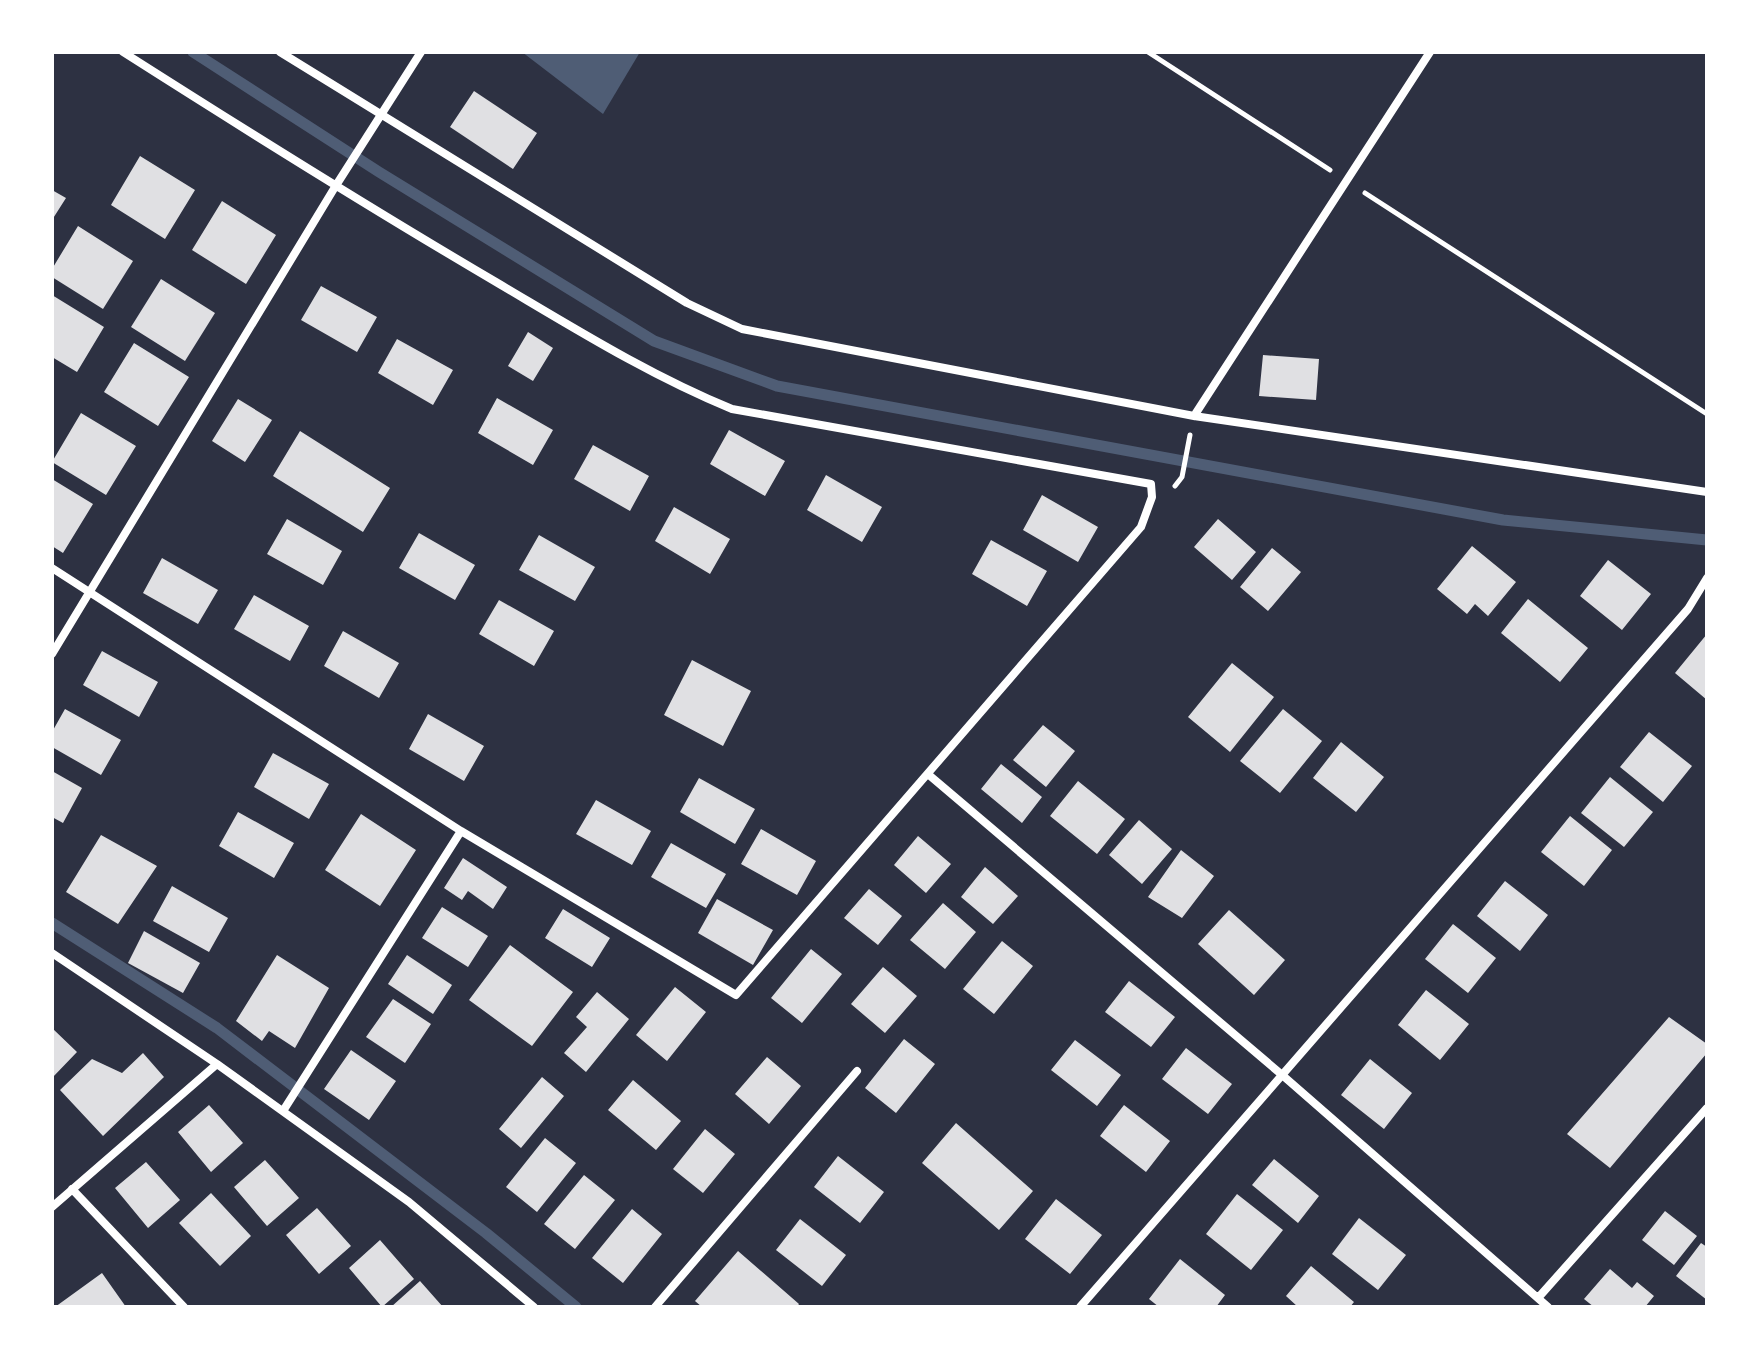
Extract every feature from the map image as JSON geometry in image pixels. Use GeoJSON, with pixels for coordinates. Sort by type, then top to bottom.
{"type":"FeatureCollection","features":[{"type":"Feature","properties":{"kind":"street"},"geometry":{"type":"LineString","coordinates":[[52,568],[461,831],[736,995],[1141,527],[1152,497],[1151,484],[732,409],[685,390],[614,352],[335,187],[123,52]]}},
{"type":"Feature","properties":{"kind":"street"},"geometry":{"type":"LineString","coordinates":[[280,52],[687,303],[742,329],[1194,416],[1707,492]]}},
{"type":"Feature","properties":{"kind":"street"},"geometry":{"type":"LineString","coordinates":[[52,654],[335,187],[421,52]]}},
{"type":"Feature","properties":{"kind":"street"},"geometry":{"type":"LineString","coordinates":[[1194,416],[1430,52]]}},
{"type":"Feature","properties":{"kind":"street"},"geometry":{"type":"LineString","coordinates":[[1080,1307],[1688,609],[1706,581]]}},
{"type":"Feature","properties":{"kind":"street"},"geometry":{"type":"LineString","coordinates":[[929,775],[1281,1074],[1548,1307]]}},
{"type":"Feature","properties":{"kind":"street"},"geometry":{"type":"LineString","coordinates":[[283,1111],[461,831]]}},
{"type":"Feature","properties":{"kind":"street"},"geometry":{"type":"LineString","coordinates":[[52,953],[217,1064],[409,1202],[534,1307]]}},
{"type":"Feature","properties":{"kind":"street"},"geometry":{"type":"LineString","coordinates":[[52,1207],[217,1064]]}},
{"type":"Feature","properties":{"kind":"street"},"geometry":{"type":"LineString","coordinates":[[655,1307],[857,1071]]}},
{"type":"Feature","properties":{"kind":"street"},"geometry":{"type":"LineString","coordinates":[[1538,1298],[1707,1108]]}},
{"type":"Feature","properties":{"kind":"street"},"geometry":{"type":"LineString","coordinates":[[72,1189],[184,1307]]}},
{"type":"Feature","properties":{"kind":"path"},"geometry":{"type":"LineString","coordinates":[[1148,52],[1707,414]]}},
{"type":"Feature","properties":{"kind":"water"},"geometry":{"type":"Polygon","coordinates":[[[522,52],[640,52],[603,114],[522,52]]]}},
{"type":"Feature","properties":{"kind":"building"},"geometry":{"type":"Polygon","coordinates":[[[474,91],[537,133],[513,169],[450,127],[474,91]]]}},
{"type":"Feature","properties":{"kind":"building"},"geometry":{"type":"Polygon","coordinates":[[[140,156],[195,190],[165,239],[111,205],[140,156]]]}},
{"type":"Feature","properties":{"kind":"building"},"geometry":{"type":"Polygon","coordinates":[[[52,190],[66,198],[52,220],[52,190]]]}},
{"type":"Feature","properties":{"kind":"building"},"geometry":{"type":"Polygon","coordinates":[[[222,201],[276,235],[246,284],[192,250],[222,201]]]}},
{"type":"Feature","properties":{"kind":"building"},"geometry":{"type":"Polygon","coordinates":[[[78,226],[133,261],[103,309],[52,277],[52,269],[78,226]]]}},
{"type":"Feature","properties":{"kind":"building"},"geometry":{"type":"Polygon","coordinates":[[[161,279],[215,313],[185,361],[131,327],[161,279]]]}},
{"type":"Feature","properties":{"kind":"building"},"geometry":{"type":"Polygon","coordinates":[[[321,286],[377,317],[357,352],[301,320],[321,286]]]}},
{"type":"Feature","properties":{"kind":"building"},"geometry":{"type":"Polygon","coordinates":[[[52,295],[104,327],[77,372],[52,357],[52,295]]]}},
{"type":"Feature","properties":{"kind":"building"},"geometry":{"type":"Polygon","coordinates":[[[528,332],[553,348],[533,381],[508,366],[528,332]]]}},
{"type":"Feature","properties":{"kind":"building"},"geometry":{"type":"Polygon","coordinates":[[[397,339],[453,370],[433,405],[378,373],[397,339]]]}},
{"type":"Feature","properties":{"kind":"building"},"geometry":{"type":"Polygon","coordinates":[[[134,343],[189,377],[158,426],[104,392],[134,343]]]}},
{"type":"Feature","properties":{"kind":"building"},"geometry":{"type":"Polygon","coordinates":[[[1263,355],[1319,359],[1316,400],[1259,396],[1263,355]]]}},
{"type":"Feature","properties":{"kind":"building"},"geometry":{"type":"Polygon","coordinates":[[[497,398],[553,430],[533,465],[478,433],[497,398]]]}},
{"type":"Feature","properties":{"kind":"building"},"geometry":{"type":"Polygon","coordinates":[[[238,399],[272,420],[245,462],[212,441],[238,399]]]}},
{"type":"Feature","properties":{"kind":"building"},"geometry":{"type":"Polygon","coordinates":[[[81,413],[136,446],[106,495],[52,462],[81,413]]]}},
{"type":"Feature","properties":{"kind":"building"},"geometry":{"type":"Polygon","coordinates":[[[729,430],[785,461],[765,496],[710,464],[729,430]]]}},
{"type":"Feature","properties":{"kind":"building"},"geometry":{"type":"Polygon","coordinates":[[[300,431],[390,488],[363,532],[273,476],[300,431]]]}},
{"type":"Feature","properties":{"kind":"building"},"geometry":{"type":"Polygon","coordinates":[[[593,445],[649,476],[630,511],[574,479],[593,445]]]}},
{"type":"Feature","properties":{"kind":"building"},"geometry":{"type":"Polygon","coordinates":[[[826,475],[882,507],[862,542],[807,510],[826,475]]]}},
{"type":"Feature","properties":{"kind":"building"},"geometry":{"type":"Polygon","coordinates":[[[52,479],[93,504],[63,553],[52,546],[52,479]]]}},
{"type":"Feature","properties":{"kind":"building"},"geometry":{"type":"Polygon","coordinates":[[[1042,495],[1098,527],[1078,562],[1023,530],[1042,495]]]}},
{"type":"Feature","properties":{"kind":"building"},"geometry":{"type":"Polygon","coordinates":[[[674,507],[730,539],[710,574],[655,541],[674,507]]]}},
{"type":"Feature","properties":{"kind":"building"},"geometry":{"type":"Polygon","coordinates":[[[287,519],[342,551],[323,585],[267,554],[287,519]]]}},
{"type":"Feature","properties":{"kind":"building"},"geometry":{"type":"Polygon","coordinates":[[[1218,519],[1256,552],[1232,580],[1194,547],[1218,519]]]}},
{"type":"Feature","properties":{"kind":"building"},"geometry":{"type":"Polygon","coordinates":[[[419,533],[475,565],[455,600],[399,568],[419,533]]]}},
{"type":"Feature","properties":{"kind":"building"},"geometry":{"type":"Polygon","coordinates":[[[539,535],[595,567],[575,601],[519,570],[539,535]]]}},
{"type":"Feature","properties":{"kind":"building"},"geometry":{"type":"Polygon","coordinates":[[[991,540],[1047,571],[1027,606],[972,574],[991,540]]]}},
{"type":"Feature","properties":{"kind":"building"},"geometry":{"type":"Polygon","coordinates":[[[1472,546],[1516,582],[1488,616],[1475,604],[1467,614],[1437,589],[1472,546]]]}},
{"type":"Feature","properties":{"kind":"building"},"geometry":{"type":"Polygon","coordinates":[[[1272,548],[1301,572],[1268,611],[1240,587],[1272,548]]]}},
{"type":"Feature","properties":{"kind":"building"},"geometry":{"type":"Polygon","coordinates":[[[162,558],[218,590],[198,624],[143,593],[162,558]]]}},
{"type":"Feature","properties":{"kind":"building"},"geometry":{"type":"Polygon","coordinates":[[[1608,560],[1651,594],[1622,630],[1580,596],[1608,560]]]}},
{"type":"Feature","properties":{"kind":"building"},"geometry":{"type":"Polygon","coordinates":[[[254,595],[309,626],[290,661],[234,629],[254,595]]]}},
{"type":"Feature","properties":{"kind":"building"},"geometry":{"type":"Polygon","coordinates":[[[1528,599],[1588,648],[1560,682],[1501,633],[1528,599]]]}},
{"type":"Feature","properties":{"kind":"building"},"geometry":{"type":"Polygon","coordinates":[[[499,600],[554,631],[534,666],[479,634],[499,600]]]}},
{"type":"Feature","properties":{"kind":"building"},"geometry":{"type":"Polygon","coordinates":[[[343,631],[399,663],[379,698],[324,666],[343,631]]]}},
{"type":"Feature","properties":{"kind":"building"},"geometry":{"type":"Polygon","coordinates":[[[1707,634],[1707,700],[1675,673],[1707,634]]]}},
{"type":"Feature","properties":{"kind":"building"},"geometry":{"type":"Polygon","coordinates":[[[102,651],[158,682],[139,717],[83,685],[102,651]]]}},
{"type":"Feature","properties":{"kind":"building"},"geometry":{"type":"Polygon","coordinates":[[[692,660],[751,691],[723,746],[664,715],[692,660]]]}},
{"type":"Feature","properties":{"kind":"building"},"geometry":{"type":"Polygon","coordinates":[[[1232,663],[1274,697],[1230,752],[1188,717],[1232,663]]]}},
{"type":"Feature","properties":{"kind":"building"},"geometry":{"type":"Polygon","coordinates":[[[65,709],[121,740],[101,775],[52,747],[52,732],[65,709]]]}},
{"type":"Feature","properties":{"kind":"building"},"geometry":{"type":"Polygon","coordinates":[[[1283,709],[1322,741],[1280,793],[1240,761],[1283,709]]]}},
{"type":"Feature","properties":{"kind":"building"},"geometry":{"type":"Polygon","coordinates":[[[428,714],[484,746],[464,781],[409,749],[428,714]]]}},
{"type":"Feature","properties":{"kind":"building"},"geometry":{"type":"Polygon","coordinates":[[[1043,725],[1075,751],[1046,787],[1013,760],[1043,725]]]}},
{"type":"Feature","properties":{"kind":"building"},"geometry":{"type":"Polygon","coordinates":[[[1649,732],[1692,766],[1663,802],[1620,767],[1649,732]]]}},
{"type":"Feature","properties":{"kind":"building"},"geometry":{"type":"Polygon","coordinates":[[[1341,742],[1384,777],[1356,812],[1313,778],[1341,742]]]}},
{"type":"Feature","properties":{"kind":"building"},"geometry":{"type":"Polygon","coordinates":[[[273,753],[329,784],[309,819],[254,787],[273,753]]]}},
{"type":"Feature","properties":{"kind":"building"},"geometry":{"type":"Polygon","coordinates":[[[1001,764],[1042,797],[1022,823],[981,789],[1001,764]]]}},
{"type":"Feature","properties":{"kind":"building"},"geometry":{"type":"Polygon","coordinates":[[[52,771],[82,788],[63,823],[52,817],[52,771]]]}},
{"type":"Feature","properties":{"kind":"building"},"geometry":{"type":"Polygon","coordinates":[[[1610,777],[1653,812],[1624,847],[1581,813],[1610,777]]]}},
{"type":"Feature","properties":{"kind":"building"},"geometry":{"type":"Polygon","coordinates":[[[699,778],[755,809],[735,844],[680,812],[699,778]]]}},
{"type":"Feature","properties":{"kind":"building"},"geometry":{"type":"Polygon","coordinates":[[[1078,781],[1125,819],[1097,854],[1050,816],[1078,781]]]}},
{"type":"Feature","properties":{"kind":"building"},"geometry":{"type":"Polygon","coordinates":[[[596,800],[651,831],[632,865],[576,834],[596,800]]]}},
{"type":"Feature","properties":{"kind":"building"},"geometry":{"type":"Polygon","coordinates":[[[238,812],[294,843],[274,878],[219,846],[238,812]]]}},
{"type":"Feature","properties":{"kind":"building"},"geometry":{"type":"Polygon","coordinates":[[[361,814],[416,850],[380,906],[325,870],[361,814]]]}},
{"type":"Feature","properties":{"kind":"building"},"geometry":{"type":"Polygon","coordinates":[[[1570,816],[1612,850],[1584,886],[1541,852],[1570,816]]]}},
{"type":"Feature","properties":{"kind":"building"},"geometry":{"type":"Polygon","coordinates":[[[1139,820],[1172,849],[1142,884],[1109,855],[1139,820]]]}},
{"type":"Feature","properties":{"kind":"building"},"geometry":{"type":"Polygon","coordinates":[[[761,829],[816,861],[797,895],[741,864],[761,829]]]}},
{"type":"Feature","properties":{"kind":"building"},"geometry":{"type":"Polygon","coordinates":[[[101,835],[157,866],[118,924],[66,892],[101,835]]]}},
{"type":"Feature","properties":{"kind":"building"},"geometry":{"type":"Polygon","coordinates":[[[918,836],[951,864],[926,893],[894,865],[918,836]]]}},
{"type":"Feature","properties":{"kind":"building"},"geometry":{"type":"Polygon","coordinates":[[[671,843],[726,874],[706,908],[651,877],[671,843]]]}},
{"type":"Feature","properties":{"kind":"building"},"geometry":{"type":"Polygon","coordinates":[[[1181,850],[1214,876],[1182,918],[1148,897],[1181,850]]]}},
{"type":"Feature","properties":{"kind":"building"},"geometry":{"type":"Polygon","coordinates":[[[463,858],[507,887],[493,909],[468,891],[462,900],[444,888],[463,858]]]}},
{"type":"Feature","properties":{"kind":"building"},"geometry":{"type":"Polygon","coordinates":[[[985,867],[1018,896],[993,924],[961,897],[985,867]]]}},
{"type":"Feature","properties":{"kind":"building"},"geometry":{"type":"Polygon","coordinates":[[[1505,881],[1548,915],[1520,951],[1477,916],[1505,881]]]}},
{"type":"Feature","properties":{"kind":"building"},"geometry":{"type":"Polygon","coordinates":[[[172,886],[228,918],[209,952],[153,921],[172,886]]]}},
{"type":"Feature","properties":{"kind":"building"},"geometry":{"type":"Polygon","coordinates":[[[869,889],[902,916],[878,945],[844,918],[869,889]]]}},
{"type":"Feature","properties":{"kind":"building"},"geometry":{"type":"Polygon","coordinates":[[[717,899],[773,930],[753,965],[698,933],[717,899]]]}},
{"type":"Feature","properties":{"kind":"building"},"geometry":{"type":"Polygon","coordinates":[[[943,903],[976,932],[945,969],[910,940],[943,903]]]}},
{"type":"Feature","properties":{"kind":"building"},"geometry":{"type":"Polygon","coordinates":[[[442,907],[488,936],[468,967],[422,938],[442,907]]]}},
{"type":"Feature","properties":{"kind":"building"},"geometry":{"type":"Polygon","coordinates":[[[563,909],[610,938],[592,967],[545,938],[563,909]]]}},
{"type":"Feature","properties":{"kind":"building"},"geometry":{"type":"Polygon","coordinates":[[[1229,910],[1285,960],[1254,995],[1198,944],[1229,910]]]}},
{"type":"Feature","properties":{"kind":"building"},"geometry":{"type":"Polygon","coordinates":[[[1453,924],[1496,958],[1468,993],[1425,959],[1453,924]]]}},
{"type":"Feature","properties":{"kind":"building"},"geometry":{"type":"Polygon","coordinates":[[[144,931],[200,963],[183,993],[128,963],[144,931]]]}},
{"type":"Feature","properties":{"kind":"building"},"geometry":{"type":"Polygon","coordinates":[[[1002,941],[1033,966],[994,1014],[963,989],[1002,941]]]}},
{"type":"Feature","properties":{"kind":"building"},"geometry":{"type":"Polygon","coordinates":[[[510,945],[573,992],[532,1046],[469,1000],[510,945]]]}},
{"type":"Feature","properties":{"kind":"building"},"geometry":{"type":"Polygon","coordinates":[[[811,949],[842,974],[802,1023],[771,998],[811,949]]]}},
{"type":"Feature","properties":{"kind":"building"},"geometry":{"type":"Polygon","coordinates":[[[277,955],[329,988],[295,1048],[269,1031],[262,1041],[236,1021],[277,955]]]}},
{"type":"Feature","properties":{"kind":"building"},"geometry":{"type":"Polygon","coordinates":[[[407,955],[452,985],[433,1014],[388,984],[407,955]]]}},
{"type":"Feature","properties":{"kind":"building"},"geometry":{"type":"Polygon","coordinates":[[[883,967],[917,996],[885,1033],[851,1004],[883,967]]]}},
{"type":"Feature","properties":{"kind":"building"},"geometry":{"type":"Polygon","coordinates":[[[1129,981],[1175,1017],[1151,1047],[1105,1012],[1129,981]]]}},
{"type":"Feature","properties":{"kind":"building"},"geometry":{"type":"Polygon","coordinates":[[[675,987],[706,1012],[667,1061],[636,1035],[675,987]]]}},
{"type":"Feature","properties":{"kind":"building"},"geometry":{"type":"Polygon","coordinates":[[[1426,990],[1469,1024],[1440,1060],[1398,1025],[1426,990]]]}},
{"type":"Feature","properties":{"kind":"building"},"geometry":{"type":"Polygon","coordinates":[[[597,992],[629,1019],[586,1072],[564,1053],[587,1027],[576,1017],[597,992]]]}},
{"type":"Feature","properties":{"kind":"building"},"geometry":{"type":"Polygon","coordinates":[[[393,999],[431,1024],[405,1063],[366,1037],[393,999]]]}},
{"type":"Feature","properties":{"kind":"building"},"geometry":{"type":"Polygon","coordinates":[[[1669,1017],[1707,1044],[1707,1053],[1610,1168],[1567,1134],[1669,1017]]]}},
{"type":"Feature","properties":{"kind":"building"},"geometry":{"type":"Polygon","coordinates":[[[52,1028],[77,1052],[52,1078],[52,1028]]]}},
{"type":"Feature","properties":{"kind":"building"},"geometry":{"type":"Polygon","coordinates":[[[904,1039],[935,1064],[896,1113],[865,1088],[904,1039]]]}},
{"type":"Feature","properties":{"kind":"building"},"geometry":{"type":"Polygon","coordinates":[[[1075,1040],[1121,1075],[1097,1106],[1051,1070],[1075,1040]]]}},
{"type":"Feature","properties":{"kind":"building"},"geometry":{"type":"Polygon","coordinates":[[[1186,1048],[1232,1084],[1208,1114],[1162,1079],[1186,1048]]]}},
{"type":"Feature","properties":{"kind":"building"},"geometry":{"type":"Polygon","coordinates":[[[351,1050],[396,1081],[369,1120],[324,1089],[351,1050]]]}},
{"type":"Feature","properties":{"kind":"building"},"geometry":{"type":"Polygon","coordinates":[[[143,1053],[164,1077],[103,1136],[60,1090],[92,1059],[122,1073],[143,1053]]]}},
{"type":"Feature","properties":{"kind":"building"},"geometry":{"type":"Polygon","coordinates":[[[767,1057],[801,1086],[769,1124],[735,1094],[767,1057]]]}},
{"type":"Feature","properties":{"kind":"building"},"geometry":{"type":"Polygon","coordinates":[[[1370,1059],[1412,1093],[1384,1129],[1341,1095],[1370,1059]]]}},
{"type":"Feature","properties":{"kind":"building"},"geometry":{"type":"Polygon","coordinates":[[[542,1077],[564,1096],[521,1148],[499,1129],[542,1077]]]}},
{"type":"Feature","properties":{"kind":"building"},"geometry":{"type":"Polygon","coordinates":[[[633,1080],[681,1121],[656,1150],[608,1110],[633,1080]]]}},
{"type":"Feature","properties":{"kind":"building"},"geometry":{"type":"Polygon","coordinates":[[[209,1105],[243,1143],[211,1172],[178,1132],[209,1105]]]}},
{"type":"Feature","properties":{"kind":"building"},"geometry":{"type":"Polygon","coordinates":[[[1124,1105],[1170,1141],[1146,1172],[1100,1136],[1124,1105]]]}},
{"type":"Feature","properties":{"kind":"building"},"geometry":{"type":"Polygon","coordinates":[[[956,1123],[1033,1191],[999,1230],[922,1163],[956,1123]]]}},
{"type":"Feature","properties":{"kind":"building"},"geometry":{"type":"Polygon","coordinates":[[[705,1129],[735,1154],[703,1193],[673,1169],[705,1129]]]}},
{"type":"Feature","properties":{"kind":"building"},"geometry":{"type":"Polygon","coordinates":[[[545,1138],[576,1163],[537,1212],[506,1187],[545,1138]]]}},
{"type":"Feature","properties":{"kind":"building"},"geometry":{"type":"Polygon","coordinates":[[[838,1156],[884,1192],[860,1223],[814,1187],[838,1156]]]}},
{"type":"Feature","properties":{"kind":"building"},"geometry":{"type":"Polygon","coordinates":[[[1274,1159],[1319,1196],[1298,1223],[1252,1185],[1274,1159]]]}},
{"type":"Feature","properties":{"kind":"building"},"geometry":{"type":"Polygon","coordinates":[[[265,1160],[299,1198],[267,1226],[234,1187],[265,1160]]]}},
{"type":"Feature","properties":{"kind":"building"},"geometry":{"type":"Polygon","coordinates":[[[146,1162],[180,1200],[148,1228],[115,1188],[146,1162]]]}},
{"type":"Feature","properties":{"kind":"building"},"geometry":{"type":"Polygon","coordinates":[[[584,1175],[615,1200],[575,1249],[544,1224],[584,1175]]]}},
{"type":"Feature","properties":{"kind":"building"},"geometry":{"type":"Polygon","coordinates":[[[211,1193],[251,1236],[220,1266],[179,1223],[211,1193]]]}},
{"type":"Feature","properties":{"kind":"building"},"geometry":{"type":"Polygon","coordinates":[[[1237,1194],[1283,1230],[1251,1270],[1206,1234],[1237,1194]]]}},
{"type":"Feature","properties":{"kind":"building"},"geometry":{"type":"Polygon","coordinates":[[[1056,1199],[1102,1235],[1070,1274],[1025,1239],[1056,1199]]]}},
{"type":"Feature","properties":{"kind":"building"},"geometry":{"type":"Polygon","coordinates":[[[317,1208],[351,1246],[319,1274],[286,1235],[317,1208]]]}},
{"type":"Feature","properties":{"kind":"building"},"geometry":{"type":"Polygon","coordinates":[[[632,1209],[662,1234],[623,1283],[592,1258],[632,1209]]]}},
{"type":"Feature","properties":{"kind":"building"},"geometry":{"type":"Polygon","coordinates":[[[1665,1211],[1697,1236],[1674,1265],[1642,1240],[1665,1211]]]}},
{"type":"Feature","properties":{"kind":"building"},"geometry":{"type":"Polygon","coordinates":[[[1359,1218],[1406,1255],[1378,1290],[1332,1254],[1359,1218]]]}},
{"type":"Feature","properties":{"kind":"building"},"geometry":{"type":"Polygon","coordinates":[[[800,1219],[846,1255],[822,1286],[776,1250],[800,1219]]]}},
{"type":"Feature","properties":{"kind":"building"},"geometry":{"type":"Polygon","coordinates":[[[380,1240],[414,1279],[382,1307],[349,1268],[380,1240]]]}},
{"type":"Feature","properties":{"kind":"building"},"geometry":{"type":"Polygon","coordinates":[[[1701,1243],[1707,1247],[1707,1300],[1676,1276],[1701,1243]]]}},
{"type":"Feature","properties":{"kind":"building"},"geometry":{"type":"Polygon","coordinates":[[[738,1251],[799,1304],[797,1307],[702,1307],[695,1301],[738,1251]]]}},
{"type":"Feature","properties":{"kind":"building"},"geometry":{"type":"Polygon","coordinates":[[[1180,1259],[1225,1295],[1216,1307],[1159,1307],[1149,1299],[1180,1259]]]}},
{"type":"Feature","properties":{"kind":"building"},"geometry":{"type":"Polygon","coordinates":[[[1311,1266],[1354,1302],[1350,1307],[1298,1307],[1286,1296],[1311,1266]]]}},
{"type":"Feature","properties":{"kind":"building"},"geometry":{"type":"Polygon","coordinates":[[[1610,1269],[1632,1288],[1637,1282],[1654,1296],[1645,1307],[1594,1307],[1584,1299],[1610,1269]]]}},
{"type":"Feature","properties":{"kind":"building"},"geometry":{"type":"Polygon","coordinates":[[[102,1273],[126,1307],[55,1307],[102,1273]]]}},
{"type":"Feature","properties":{"kind":"building"},"geometry":{"type":"Polygon","coordinates":[[[420,1281],[443,1307],[391,1307],[420,1281]]]}},
{"type":"Feature","properties":{"kind":"waterway"},"geometry":{"type":"LineString","coordinates":[[193,52],[379,172],[654,341],[777,386],[1503,520],[1707,540]]}},
{"type":"Feature","properties":{"kind":"waterway"},"geometry":{"type":"LineString","coordinates":[[52,923],[217,1028],[486,1233],[576,1307]]}}]}
